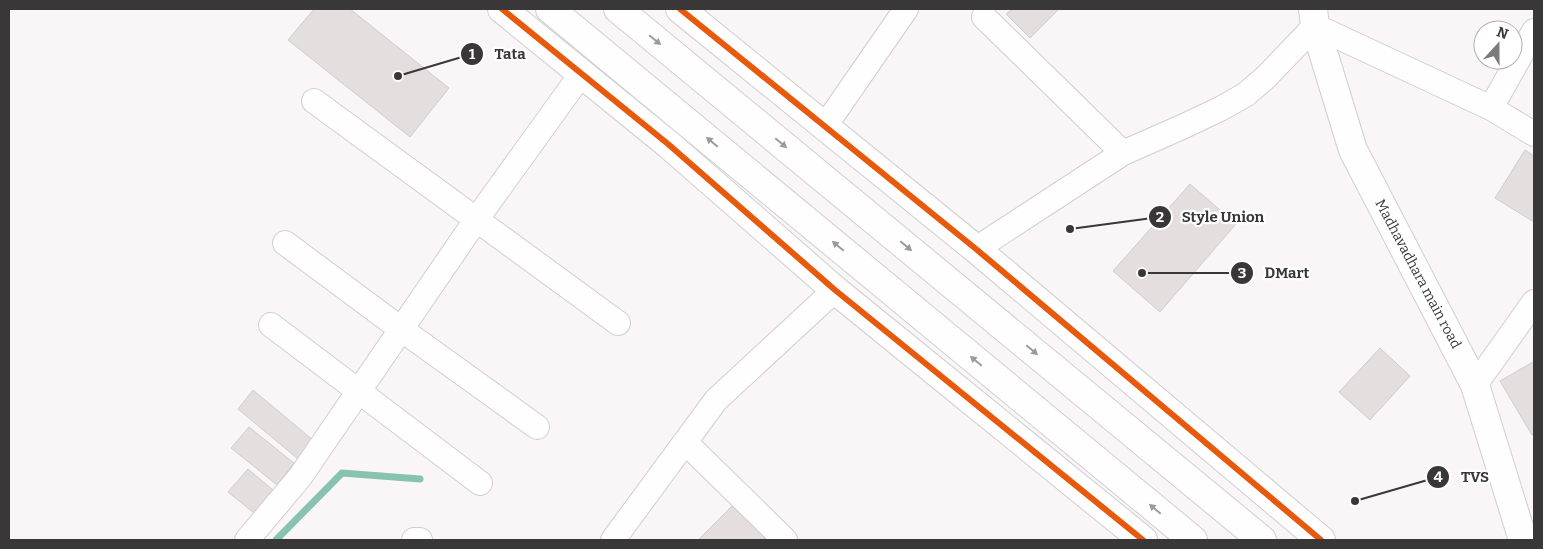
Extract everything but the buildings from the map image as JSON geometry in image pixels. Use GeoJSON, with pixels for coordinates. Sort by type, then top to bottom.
{"type":"FeatureCollection","features":[{"type":"Feature","properties":{"kind":"main road"},"geometry":{"type":"LineString","coordinates":[[502,9],[675,150],[835,290],[1142,540]]}},
{"type":"Feature","properties":{"kind":"main road"},"geometry":{"type":"LineString","coordinates":[[550,9],[1193,540]]}},
{"type":"Feature","properties":{"kind":"main road"},"geometry":{"type":"LineString","coordinates":[[618,9],[1262,540]]}},
{"type":"Feature","properties":{"kind":"main road"},"geometry":{"type":"LineString","coordinates":[[680,9],[976,249],[1321,540]]}},
{"type":"Feature","properties":{"kind":"main road","name":"Madhavadhara main road"},"geometry":{"type":"LineString","coordinates":[[1314,17],[1353,150],[1476,385],[1523,540]]}},
{"type":"Feature","properties":{"kind":"street"},"geometry":{"type":"LineString","coordinates":[[825,126],[906,9]]}},
{"type":"Feature","properties":{"kind":"street"},"geometry":{"type":"LineString","coordinates":[[984,17],[1123,153]]}},
{"type":"Feature","properties":{"kind":"street"},"geometry":{"type":"LineString","coordinates":[[976,249],[1123,153],[1220,109],[1245,95],[1265,78],[1314,17],[1491,108],[1534,134]]}},
{"type":"Feature","properties":{"kind":"street"},"geometry":{"type":"LineString","coordinates":[[1491,108],[1534,31]]}},
{"type":"Feature","properties":{"kind":"street"},"geometry":{"type":"LineString","coordinates":[[247,540],[300,477],[476,220],[582,73]]}},
{"type":"Feature","properties":{"kind":"street"},"geometry":{"type":"LineString","coordinates":[[314,102],[618,323]]}},
{"type":"Feature","properties":{"kind":"street"},"geometry":{"type":"LineString","coordinates":[[285,243],[537,427]]}},
{"type":"Feature","properties":{"kind":"street"},"geometry":{"type":"LineString","coordinates":[[613,540],[716,400],[835,290]]}},
{"type":"Feature","properties":{"kind":"street"},"geometry":{"type":"LineString","coordinates":[[1476,385],[1534,302]]}},
{"type":"Feature","properties":{"kind":"street"},"geometry":{"type":"LineString","coordinates":[[271,325],[480,483]]}},
{"type":"Feature","properties":{"kind":"street"},"geometry":{"type":"LineString","coordinates":[[685,442],[785,540]]}},
{"type":"Feature","properties":{"kind":"street"},"geometry":{"type":"LineString","coordinates":[[414,540],[420,540]]}},
{"type":"Feature","properties":{"kind":"waterway"},"geometry":{"type":"LineString","coordinates":[[276,540],[342,473],[420,479]]}},
{"type":"Feature","properties":{"kind":"cycle path"},"geometry":{"type":"LineString","coordinates":[[502,9],[668,144],[835,290],[1143,540]]}},
{"type":"Feature","properties":{"kind":"cycle path"},"geometry":{"type":"LineString","coordinates":[[680,9],[976,249],[1321,540]]}},
{"type":"Feature","properties":{"kind":"place","name":"Tata"},"geometry":{"type":"Point","coordinates":[398,76]}},
{"type":"Feature","properties":{"kind":"place","name":"Style Union"},"geometry":{"type":"Point","coordinates":[1070,229]}},
{"type":"Feature","properties":{"kind":"place","name":"DMart"},"geometry":{"type":"Point","coordinates":[1142,273]}},
{"type":"Feature","properties":{"kind":"place","name":"TVS"},"geometry":{"type":"Point","coordinates":[1355,501]}}]}
